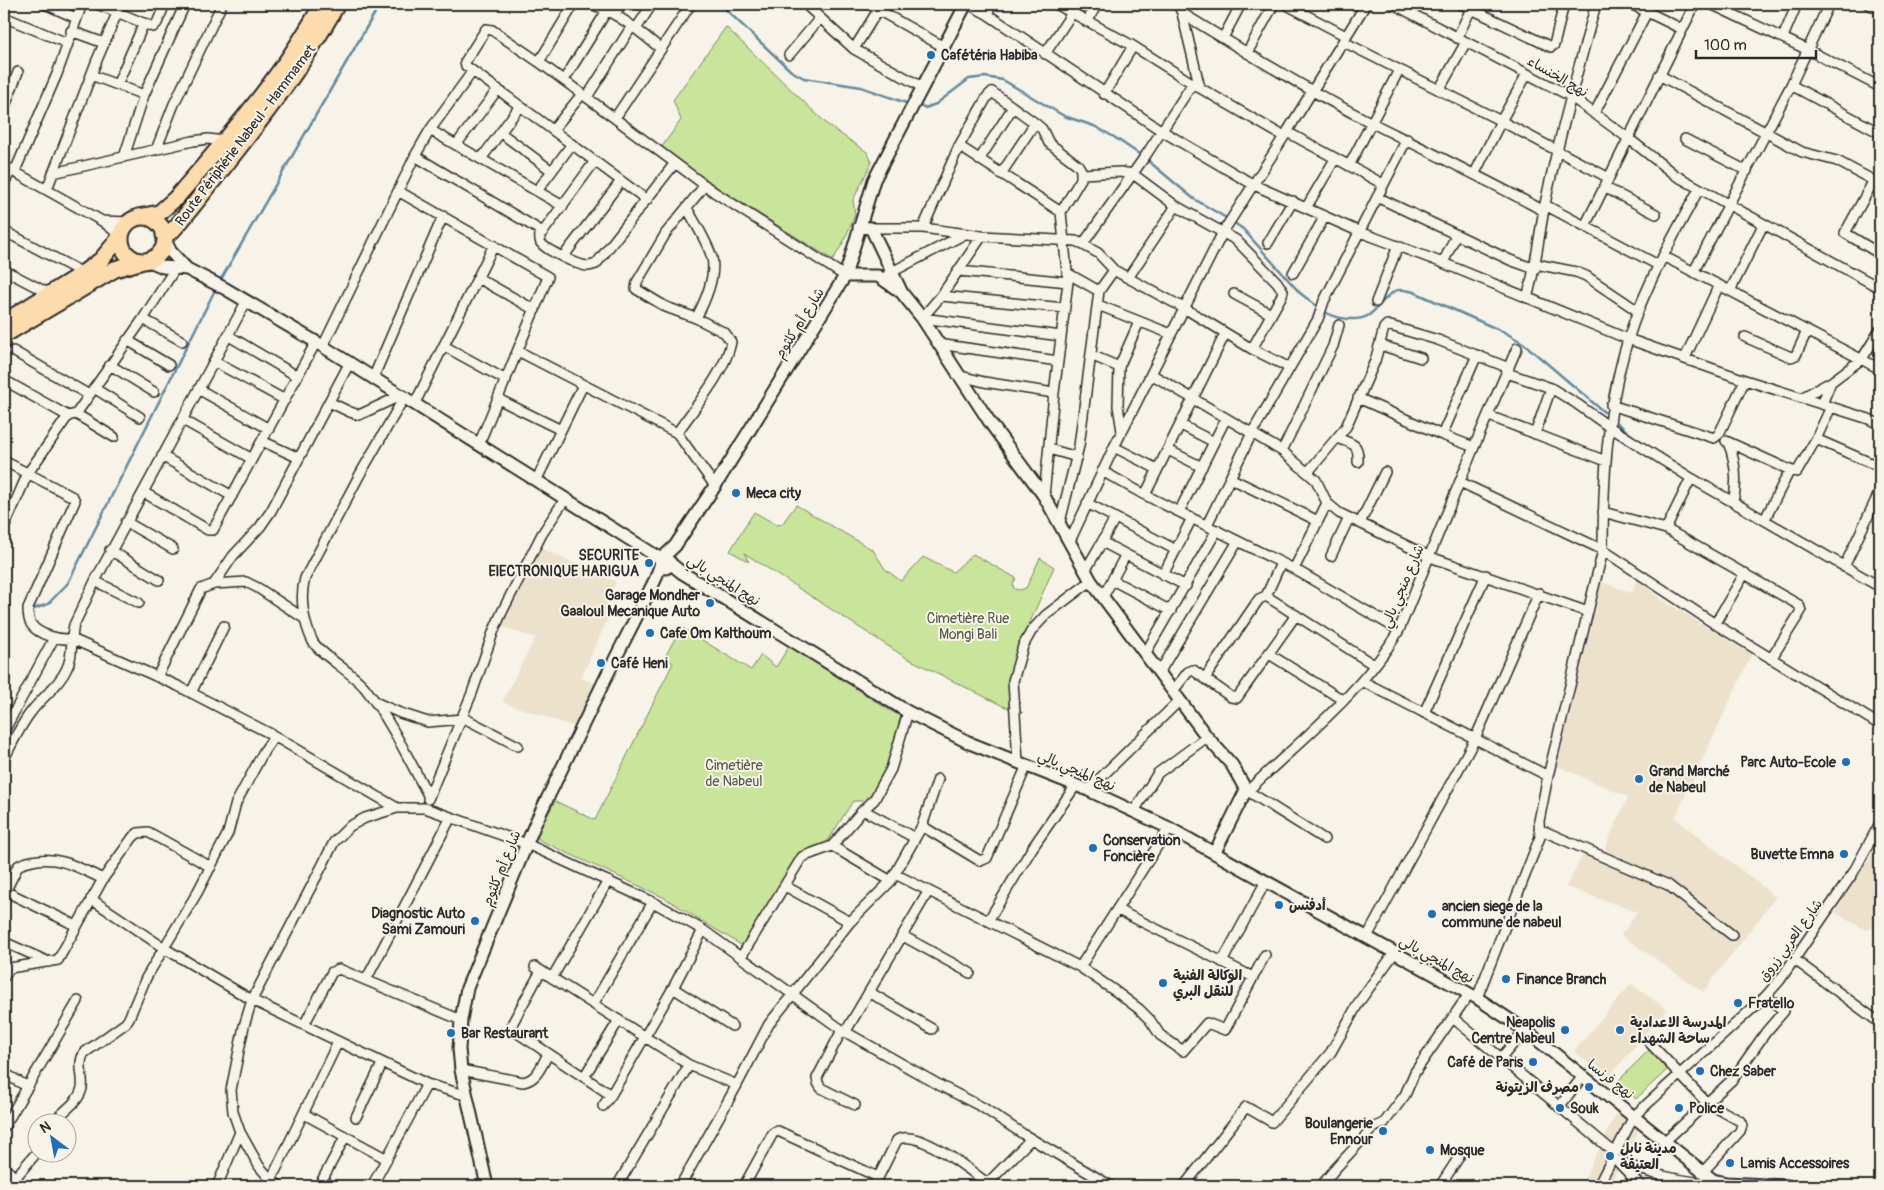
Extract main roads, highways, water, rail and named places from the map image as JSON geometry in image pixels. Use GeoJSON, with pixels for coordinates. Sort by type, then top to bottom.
{"type":"FeatureCollection","features":[{"type":"Feature","properties":{"kind":"highway","name":"Route Périphérie Nabeul - Hammamet"},"geometry":{"type":"LineString","coordinates":[[134,220],[159,213],[167,207],[270,86],[322,4]]}},
{"type":"Feature","properties":{"kind":"highway","name":"Route Périphérie Nabeul - Hammamet"},"geometry":{"type":"LineString","coordinates":[[164,238],[181,221],[290,79],[321,33],[337,4]]}},
{"type":"Feature","properties":{"kind":"highway"},"geometry":{"type":"LineString","coordinates":[[4,322],[101,260],[121,236],[125,226],[134,220],[152,219],[158,223],[164,238],[159,253],[145,261],[115,269],[4,336]]}},
{"type":"Feature","properties":{"kind":"highway"},"geometry":{"type":"LineString","coordinates":[[121,236],[124,250],[135,260],[145,261]]}},
{"type":"Feature","properties":{"kind":"waterway"},"geometry":{"type":"LineString","coordinates":[[220,281],[380,4]]}},
{"type":"Feature","properties":{"kind":"waterway"},"geometry":{"type":"LineString","coordinates":[[720,4],[791,71],[804,78],[861,87],[909,104]]}},
{"type":"Feature","properties":{"kind":"waterway"},"geometry":{"type":"LineString","coordinates":[[917,105],[925,108],[936,104],[969,79],[985,77],[1003,80],[1064,116],[1094,126],[1142,156]]}},
{"type":"Feature","properties":{"kind":"waterway"},"geometry":{"type":"LineString","coordinates":[[1146,159],[1194,199],[1228,219]]}},
{"type":"Feature","properties":{"kind":"waterway"},"geometry":{"type":"LineString","coordinates":[[1233,222],[1243,229],[1300,293],[1319,308]]}},
{"type":"Feature","properties":{"kind":"waterway"},"geometry":{"type":"LineString","coordinates":[[34,609],[48,604],[68,583],[216,288]]}},
{"type":"Feature","properties":{"kind":"waterway"},"geometry":{"type":"LineString","coordinates":[[1323,311],[1333,316],[1358,319],[1369,315],[1388,296],[1397,290],[1414,292],[1506,333],[1523,343],[1604,412]]}},
{"type":"Feature","properties":{"kind":"waterway"},"geometry":{"type":"LineString","coordinates":[[1615,421],[1637,440]]}},
{"type":"Feature","properties":{"kind":"place","name":"Cafétéria Habiba"},"geometry":{"type":"Point","coordinates":[931,55]}},
{"type":"Feature","properties":{"kind":"place","name":"Meca city"},"geometry":{"type":"Point","coordinates":[736,493]}},
{"type":"Feature","properties":{"kind":"place","name":"SECURITE ElECTRONIQUE HARIGUA"},"geometry":{"type":"Point","coordinates":[649,563]}},
{"type":"Feature","properties":{"kind":"place","name":"Garage Mondher Gaaloul Mecanique Auto"},"geometry":{"type":"Point","coordinates":[710,603]}},
{"type":"Feature","properties":{"kind":"place","name":"Cafe Om Kalthoum"},"geometry":{"type":"Point","coordinates":[650,633]}},
{"type":"Feature","properties":{"kind":"place","name":"Café Heni"},"geometry":{"type":"Point","coordinates":[601,663]}},
{"type":"Feature","properties":{"kind":"place","name":"Parc Auto-Ecole"},"geometry":{"type":"Point","coordinates":[1846,762]}},
{"type":"Feature","properties":{"kind":"place","name":"Grand Marché de Nabeul"},"geometry":{"type":"Point","coordinates":[1639,779]}},
{"type":"Feature","properties":{"kind":"place","name":"Conservation Foncière"},"geometry":{"type":"Point","coordinates":[1093,848]}},
{"type":"Feature","properties":{"kind":"place","name":"Buvette Emna"},"geometry":{"type":"Point","coordinates":[1844,854]}},
{"type":"Feature","properties":{"kind":"place","name":"أدفنس"},"geometry":{"type":"Point","coordinates":[1279,905]}},
{"type":"Feature","properties":{"kind":"place","name":"ancien siege de la commune de nabeul"},"geometry":{"type":"Point","coordinates":[1432,914]}},
{"type":"Feature","properties":{"kind":"place","name":"Diagnostic Auto Sami Zamouri"},"geometry":{"type":"Point","coordinates":[475,921]}},
{"type":"Feature","properties":{"kind":"place","name":"Finance Branch"},"geometry":{"type":"Point","coordinates":[1506,979]}},
{"type":"Feature","properties":{"kind":"place","name":"الوكالة الفنية للنقل البري"},"geometry":{"type":"Point","coordinates":[1163,983]}},
{"type":"Feature","properties":{"kind":"place","name":"Fratello"},"geometry":{"type":"Point","coordinates":[1738,1003]}},
{"type":"Feature","properties":{"kind":"place","name":"Neapolis Centre Nabeul"},"geometry":{"type":"Point","coordinates":[1565,1030]}},
{"type":"Feature","properties":{"kind":"place","name":"المدرسة الاعدادية ساحة الشهداء"},"geometry":{"type":"Point","coordinates":[1620,1030]}},
{"type":"Feature","properties":{"kind":"place","name":"Bar Restaurant"},"geometry":{"type":"Point","coordinates":[451,1033]}},
{"type":"Feature","properties":{"kind":"place","name":"Café de Paris"},"geometry":{"type":"Point","coordinates":[1533,1062]}},
{"type":"Feature","properties":{"kind":"place","name":"Chez Saber"},"geometry":{"type":"Point","coordinates":[1700,1071]}},
{"type":"Feature","properties":{"kind":"place","name":"مصرف الزيتونة"},"geometry":{"type":"Point","coordinates":[1589,1087]}},
{"type":"Feature","properties":{"kind":"place","name":"Souk"},"geometry":{"type":"Point","coordinates":[1560,1108]}},
{"type":"Feature","properties":{"kind":"place","name":"Police"},"geometry":{"type":"Point","coordinates":[1679,1108]}},
{"type":"Feature","properties":{"kind":"place","name":"Boulangerie Ennour"},"geometry":{"type":"Point","coordinates":[1383,1131]}},
{"type":"Feature","properties":{"kind":"place","name":"Mosque"},"geometry":{"type":"Point","coordinates":[1430,1150]}},
{"type":"Feature","properties":{"kind":"place","name":"مدينة نابل العتيقة"},"geometry":{"type":"Point","coordinates":[1610,1156]}},
{"type":"Feature","properties":{"kind":"place","name":"Lamis Accessoires"},"geometry":{"type":"Point","coordinates":[1730,1163]}},
{"type":"Feature","properties":{"kind":"park label","name":"Cimetière Rue Mongi Bali"},"geometry":{"type":"Point","coordinates":[968,626]}},
{"type":"Feature","properties":{"kind":"park label","name":"Cimetière de Nabeul"},"geometry":{"type":"Point","coordinates":[734,774]}}]}
